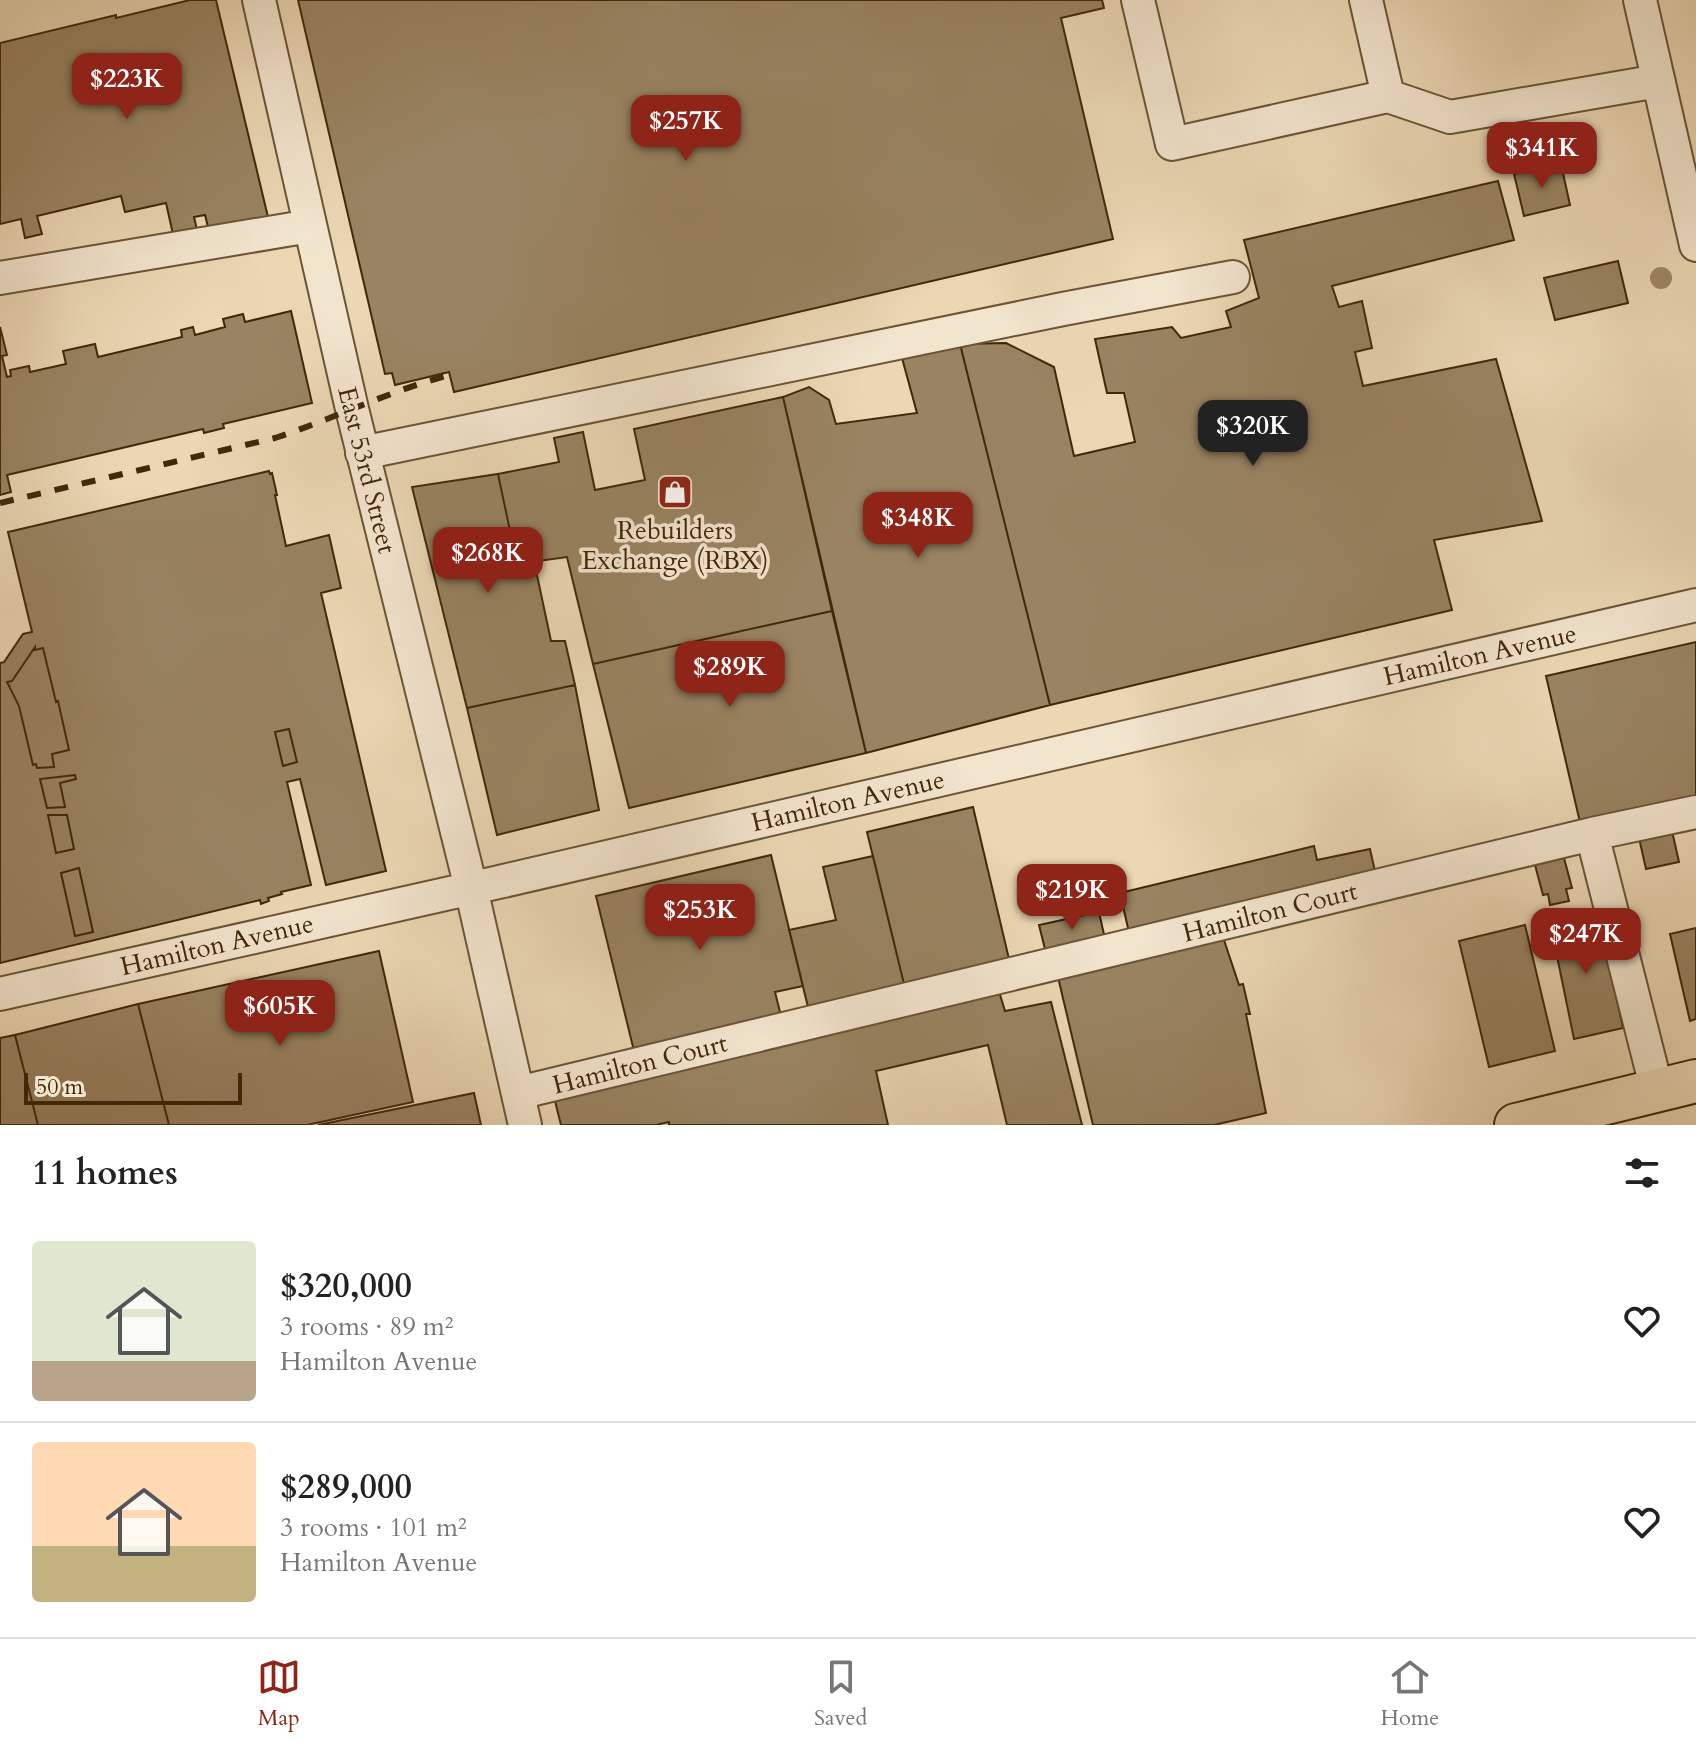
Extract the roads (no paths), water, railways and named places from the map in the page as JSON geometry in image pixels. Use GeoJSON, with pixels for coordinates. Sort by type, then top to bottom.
{"type":"FeatureCollection","features":[{"type":"Feature","properties":{"kind":"main road"},"geometry":{"type":"LineString","coordinates":[[1516,1125],[1676,1086]]}},
{"type":"Feature","properties":{"kind":"street","name":"East 53rd Street"},"geometry":{"type":"LineString","coordinates":[[259,0],[362,453],[471,888],[525,1125]]}},
{"type":"Feature","properties":{"kind":"street"},"geometry":{"type":"LineString","coordinates":[[1138,0],[1172,144],[1388,96],[1450,117],[1658,81]]}},
{"type":"Feature","properties":{"kind":"street"},"geometry":{"type":"LineString","coordinates":[[1366,0],[1388,96]]}},
{"type":"Feature","properties":{"kind":"street"},"geometry":{"type":"LineString","coordinates":[[1640,0],[1696,245]]}},
{"type":"Feature","properties":{"kind":"street"},"geometry":{"type":"LineString","coordinates":[[0,278],[310,226]]}},
{"type":"Feature","properties":{"kind":"street"},"geometry":{"type":"LineString","coordinates":[[362,453],[1233,277]]}},
{"type":"Feature","properties":{"kind":"street","name":"Hamilton Avenue"},"geometry":{"type":"LineString","coordinates":[[0,994],[1696,605]]}},
{"type":"Feature","properties":{"kind":"street","name":"Hamilton Court"},"geometry":{"type":"LineString","coordinates":[[518,1093],[1592,834],[1696,812]]}},
{"type":"Feature","properties":{"kind":"street"},"geometry":{"type":"LineString","coordinates":[[1592,834],[1676,1086]]}},
{"type":"Feature","properties":{"kind":"railway"},"geometry":{"type":"LineString","coordinates":[[0,503],[275,438],[446,376]]}},
{"type":"Feature","properties":{"kind":"place","name":"Rebuilders Exchange (RBX)"},"geometry":{"type":"Point","coordinates":[675,492]}}]}
